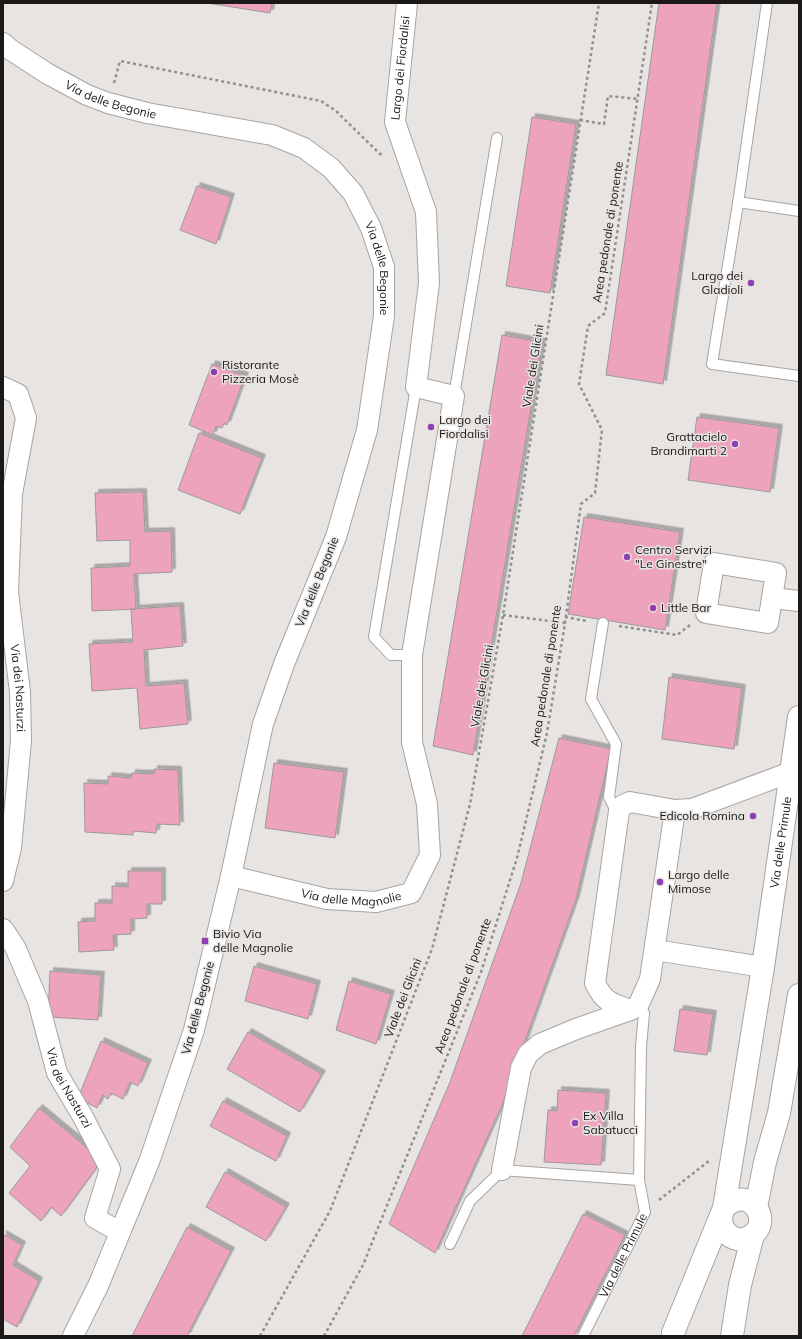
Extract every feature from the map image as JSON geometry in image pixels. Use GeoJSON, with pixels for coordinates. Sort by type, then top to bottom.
{"type":"FeatureCollection","features":[{"type":"Feature","properties":{"kind":"main road","name":"Via delle Primule"},"geometry":{"type":"LineString","coordinates":[[672,1334],[722,1212],[763,967],[799,717]]}},
{"type":"Feature","properties":{"kind":"main road"},"geometry":{"type":"LineString","coordinates":[[756,1207],[764,1162],[779,1114],[799,995]]}},
{"type":"Feature","properties":{"kind":"main road"},"geometry":{"type":"LineString","coordinates":[[672,1334],[740,1237],[758,1229],[760,1214],[751,1202],[744,1199],[729,1203],[722,1212],[721,1224],[724,1231],[740,1237]]}},
{"type":"Feature","properties":{"kind":"main road"},"geometry":{"type":"LineString","coordinates":[[732,1336],[744,1269],[740,1237]]}},
{"type":"Feature","properties":{"kind":"street","name":"Largo dei Fiordalisi"},"geometry":{"type":"LineString","coordinates":[[407,3],[395,122],[426,212],[429,283],[416,387]]}},
{"type":"Feature","properties":{"kind":"street","name":"Via delle Begonie"},"geometry":{"type":"LineString","coordinates":[[3,43],[11,50],[48,74],[87,95],[108,103],[147,113],[272,135],[304,148],[331,168],[353,193],[371,228],[384,266],[384,316],[367,430],[336,537],[284,664],[263,724],[231,876],[194,1030],[149,1162],[98,1286],[73,1336]]}},
{"type":"Feature","properties":{"kind":"street"},"geometry":{"type":"LineString","coordinates":[[412,655],[454,396],[416,387]]}},
{"type":"Feature","properties":{"kind":"street","name":"Via dei Nasturzi"},"geometry":{"type":"LineString","coordinates":[[3,388],[18,394],[26,418],[12,494],[8,592],[20,692],[21,741],[11,848],[3,881]]}},
{"type":"Feature","properties":{"kind":"street"},"geometry":{"type":"LineString","coordinates":[[772,598],[799,600]]}},
{"type":"Feature","properties":{"kind":"street","name":"Via delle Magnolie"},"geometry":{"type":"LineString","coordinates":[[231,876],[327,899],[376,902],[411,893],[430,855],[427,804],[412,742],[412,655]]}},
{"type":"Feature","properties":{"kind":"street"},"geometry":{"type":"LineString","coordinates":[[584,1026],[589,1016],[593,1000],[619,811],[623,805],[630,802],[675,810],[692,809],[791,772]]}},
{"type":"Feature","properties":{"kind":"street"},"geometry":{"type":"LineString","coordinates":[[502,1170],[521,1068],[528,1054],[540,1044],[634,1008],[650,978],[675,810]]}},
{"type":"Feature","properties":{"kind":"street","name":"Via dei Nasturzi"},"geometry":{"type":"LineString","coordinates":[[3,929],[15,947],[38,1001],[56,1073],[83,1117],[110,1169],[95,1218],[120,1232]]}},
{"type":"Feature","properties":{"kind":"street"},"geometry":{"type":"LineString","coordinates":[[655,950],[763,967]]}},
{"type":"Feature","properties":{"kind":"street"},"geometry":{"type":"LineString","coordinates":[[595,983],[600,994],[608,1001],[634,1008]]}},
{"type":"Feature","properties":{"kind":"lane"},"geometry":{"type":"LineString","coordinates":[[767,3],[738,202],[712,364],[799,376]]}},
{"type":"Feature","properties":{"kind":"lane"},"geometry":{"type":"LineString","coordinates":[[454,396],[497,138]]}},
{"type":"Feature","properties":{"kind":"lane"},"geometry":{"type":"LineString","coordinates":[[738,202],[799,211]]}},
{"type":"Feature","properties":{"kind":"lane"},"geometry":{"type":"LineString","coordinates":[[412,655],[391,655],[374,637],[416,387]]}},
{"type":"Feature","properties":{"kind":"lane"},"geometry":{"type":"LineString","coordinates":[[603,623],[591,699],[616,744],[609,797],[614,807],[619,811]]}},
{"type":"Feature","properties":{"kind":"lane","name":"Via delle Primule"},"geometry":{"type":"LineString","coordinates":[[583,1336],[645,1212],[639,1180],[641,1047],[644,1013],[634,1008]]}},
{"type":"Feature","properties":{"kind":"lane"},"geometry":{"type":"LineString","coordinates":[[786,1076],[799,1054]]}},
{"type":"Feature","properties":{"kind":"lane"},"geometry":{"type":"LineString","coordinates":[[450,1244],[470,1201],[502,1170],[639,1180]]}},
{"type":"Feature","properties":{"kind":"path","name":"Viale dei Glicini"},"geometry":{"type":"LineString","coordinates":[[260,1336],[330,1211],[432,949],[470,804],[504,615],[599,3]]}},
{"type":"Feature","properties":{"kind":"path","name":"Area pedonale di ponente"},"geometry":{"type":"LineString","coordinates":[[324,1336],[363,1265],[481,972],[517,858],[547,733],[566,617],[581,504],[595,493],[602,430],[579,384],[588,326],[605,313],[652,4]]}},
{"type":"Feature","properties":{"kind":"path"},"geometry":{"type":"LineString","coordinates":[[108,103],[120,61],[321,101],[336,111],[380,154],[406,153]]}},
{"type":"Feature","properties":{"kind":"path"},"geometry":{"type":"LineString","coordinates":[[580,120],[604,124],[608,96],[638,99]]}},
{"type":"Feature","properties":{"kind":"path"},"geometry":{"type":"LineString","coordinates":[[504,615],[565,623]]}},
{"type":"Feature","properties":{"kind":"path"},"geometry":{"type":"LineString","coordinates":[[566,617],[677,635]]}},
{"type":"Feature","properties":{"kind":"path"},"geometry":{"type":"LineString","coordinates":[[645,1212],[710,1160]]}},
{"type":"Feature","properties":{"kind":"building"},"geometry":{"type":"Polygon","coordinates":[[[207,3],[272,3],[270,13],[207,3]]]}},
{"type":"Feature","properties":{"kind":"building"},"geometry":{"type":"Polygon","coordinates":[[[659,3],[717,3],[663,384],[606,375],[659,3]]]}},
{"type":"Feature","properties":{"kind":"building"},"geometry":{"type":"Polygon","coordinates":[[[532,117],[576,124],[550,293],[506,286],[532,117]]]}},
{"type":"Feature","properties":{"kind":"building"},"geometry":{"type":"Polygon","coordinates":[[[197,186],[231,197],[216,244],[180,230],[197,186]]]}},
{"type":"Feature","properties":{"kind":"building"},"geometry":{"type":"Polygon","coordinates":[[[502,335],[542,342],[473,755],[433,746],[502,335]]]}},
{"type":"Feature","properties":{"kind":"building"},"geometry":{"type":"Polygon","coordinates":[[[212,364],[245,376],[227,425],[224,423],[222,428],[216,426],[213,435],[189,425],[212,364]]]}},
{"type":"Feature","properties":{"kind":"building","name":"Grattacielo Brandimarti 2"},"geometry":{"type":"Polygon","coordinates":[[[697,417],[779,428],[770,492],[688,480],[697,417]]]}},
{"type":"Feature","properties":{"kind":"building"},"geometry":{"type":"Polygon","coordinates":[[[199,433],[262,458],[240,514],[178,490],[199,433]]]}},
{"type":"Feature","properties":{"kind":"building"},"geometry":{"type":"Polygon","coordinates":[[[143,492],[145,532],[171,531],[172,572],[134,574],[136,609],[92,611],[91,568],[130,566],[130,540],[97,541],[95,493],[143,492]]]}},
{"type":"Feature","properties":{"kind":"building","name":"Centro Servizi \"Le Ginestre\""},"geometry":{"type":"Polygon","coordinates":[[[584,517],[680,532],[665,630],[568,614],[584,517]]]}},
{"type":"Feature","properties":{"kind":"building"},"geometry":{"type":"Polygon","coordinates":[[[180,606],[183,646],[144,650],[146,686],[184,683],[188,724],[140,729],[137,688],[92,691],[89,644],[133,642],[131,609],[180,606]]]}},
{"type":"Feature","properties":{"kind":"building"},"geometry":{"type":"Polygon","coordinates":[[[669,677],[742,688],[734,749],[662,739],[669,677]]]}},
{"type":"Feature","properties":{"kind":"building"},"geometry":{"type":"Polygon","coordinates":[[[559,738],[611,749],[576,899],[502,1105],[435,1253],[389,1224],[450,1082],[521,883],[559,738]]]}},
{"type":"Feature","properties":{"kind":"building"},"geometry":{"type":"Polygon","coordinates":[[[274,763],[344,772],[335,838],[265,828],[274,763]]]}},
{"type":"Feature","properties":{"kind":"building"},"geometry":{"type":"Polygon","coordinates":[[[154,769],[178,770],[180,825],[157,824],[156,833],[133,831],[133,835],[85,832],[84,783],[108,784],[108,776],[131,778],[132,773],[154,774],[154,769]]]}},
{"type":"Feature","properties":{"kind":"building"},"geometry":{"type":"Polygon","coordinates":[[[128,871],[162,871],[162,904],[147,904],[147,918],[131,919],[131,934],[113,935],[114,950],[79,952],[78,922],[95,921],[95,903],[112,903],[112,886],[128,887],[128,871]]]}},
{"type":"Feature","properties":{"kind":"building"},"geometry":{"type":"Polygon","coordinates":[[[254,966],[317,984],[308,1019],[245,1001],[254,966]]]}},
{"type":"Feature","properties":{"kind":"building"},"geometry":{"type":"Polygon","coordinates":[[[50,971],[101,975],[98,1020],[48,1017],[50,971]]]}},
{"type":"Feature","properties":{"kind":"building"},"geometry":{"type":"Polygon","coordinates":[[[349,981],[391,994],[376,1044],[336,1030],[349,981]]]}},
{"type":"Feature","properties":{"kind":"building"},"geometry":{"type":"Polygon","coordinates":[[[680,1009],[713,1014],[707,1055],[674,1051],[680,1009]]]}},
{"type":"Feature","properties":{"kind":"building"},"geometry":{"type":"Polygon","coordinates":[[[248,1032],[322,1074],[300,1112],[227,1069],[248,1032]]]}},
{"type":"Feature","properties":{"kind":"building"},"geometry":{"type":"Polygon","coordinates":[[[101,1041],[148,1063],[138,1086],[130,1082],[123,1099],[111,1093],[108,1099],[103,1095],[97,1108],[78,1098],[101,1041]]]}},
{"type":"Feature","properties":{"kind":"building","name":"Ex Villa Sabatucci"},"geometry":{"type":"Polygon","coordinates":[[[558,1090],[606,1093],[601,1165],[544,1162],[548,1110],[557,1111],[558,1090]]]}},
{"type":"Feature","properties":{"kind":"building"},"geometry":{"type":"Polygon","coordinates":[[[223,1101],[287,1136],[276,1161],[210,1126],[223,1101]]]}},
{"type":"Feature","properties":{"kind":"building"},"geometry":{"type":"Polygon","coordinates":[[[39,1108],[102,1160],[61,1216],[51,1207],[41,1221],[9,1193],[30,1166],[10,1147],[39,1108]]]}},
{"type":"Feature","properties":{"kind":"building"},"geometry":{"type":"Polygon","coordinates":[[[225,1172],[286,1207],[266,1241],[206,1207],[225,1172]]]}},
{"type":"Feature","properties":{"kind":"building"},"geometry":{"type":"Polygon","coordinates":[[[583,1214],[625,1235],[574,1336],[522,1336],[583,1214]]]}},
{"type":"Feature","properties":{"kind":"building"},"geometry":{"type":"Polygon","coordinates":[[[187,1227],[231,1251],[187,1336],[132,1336],[187,1227]]]}},
{"type":"Feature","properties":{"kind":"building"},"geometry":{"type":"Polygon","coordinates":[[[3,1234],[22,1245],[13,1265],[39,1281],[17,1327],[3,1319],[3,1234]]]}},
{"type":"Feature","properties":{"kind":"place","name":"Largo dei Gladioli"},"geometry":{"type":"Point","coordinates":[751,283]}},
{"type":"Feature","properties":{"kind":"place","name":"Ristorante Pizzeria Mosè"},"geometry":{"type":"Point","coordinates":[214,372]}},
{"type":"Feature","properties":{"kind":"place","name":"Largo dei Fiordalisi"},"geometry":{"type":"Point","coordinates":[431,427]}},
{"type":"Feature","properties":{"kind":"place","name":"Grattacielo Brandimarti 2"},"geometry":{"type":"Point","coordinates":[735,444]}},
{"type":"Feature","properties":{"kind":"place","name":"Centro Servizi \"Le Ginestre\""},"geometry":{"type":"Point","coordinates":[627,557]}},
{"type":"Feature","properties":{"kind":"place","name":"Little Bar"},"geometry":{"type":"Point","coordinates":[653,608]}},
{"type":"Feature","properties":{"kind":"place","name":"Edicola Romina"},"geometry":{"type":"Point","coordinates":[753,816]}},
{"type":"Feature","properties":{"kind":"place","name":"Largo delle Mimose"},"geometry":{"type":"Point","coordinates":[660,882]}},
{"type":"Feature","properties":{"kind":"place","name":"Bivio Via delle Magnolie"},"geometry":{"type":"Point","coordinates":[205,941]}},
{"type":"Feature","properties":{"kind":"place","name":"Ex Villa Sabatucci"},"geometry":{"type":"Point","coordinates":[575,1123]}}]}
